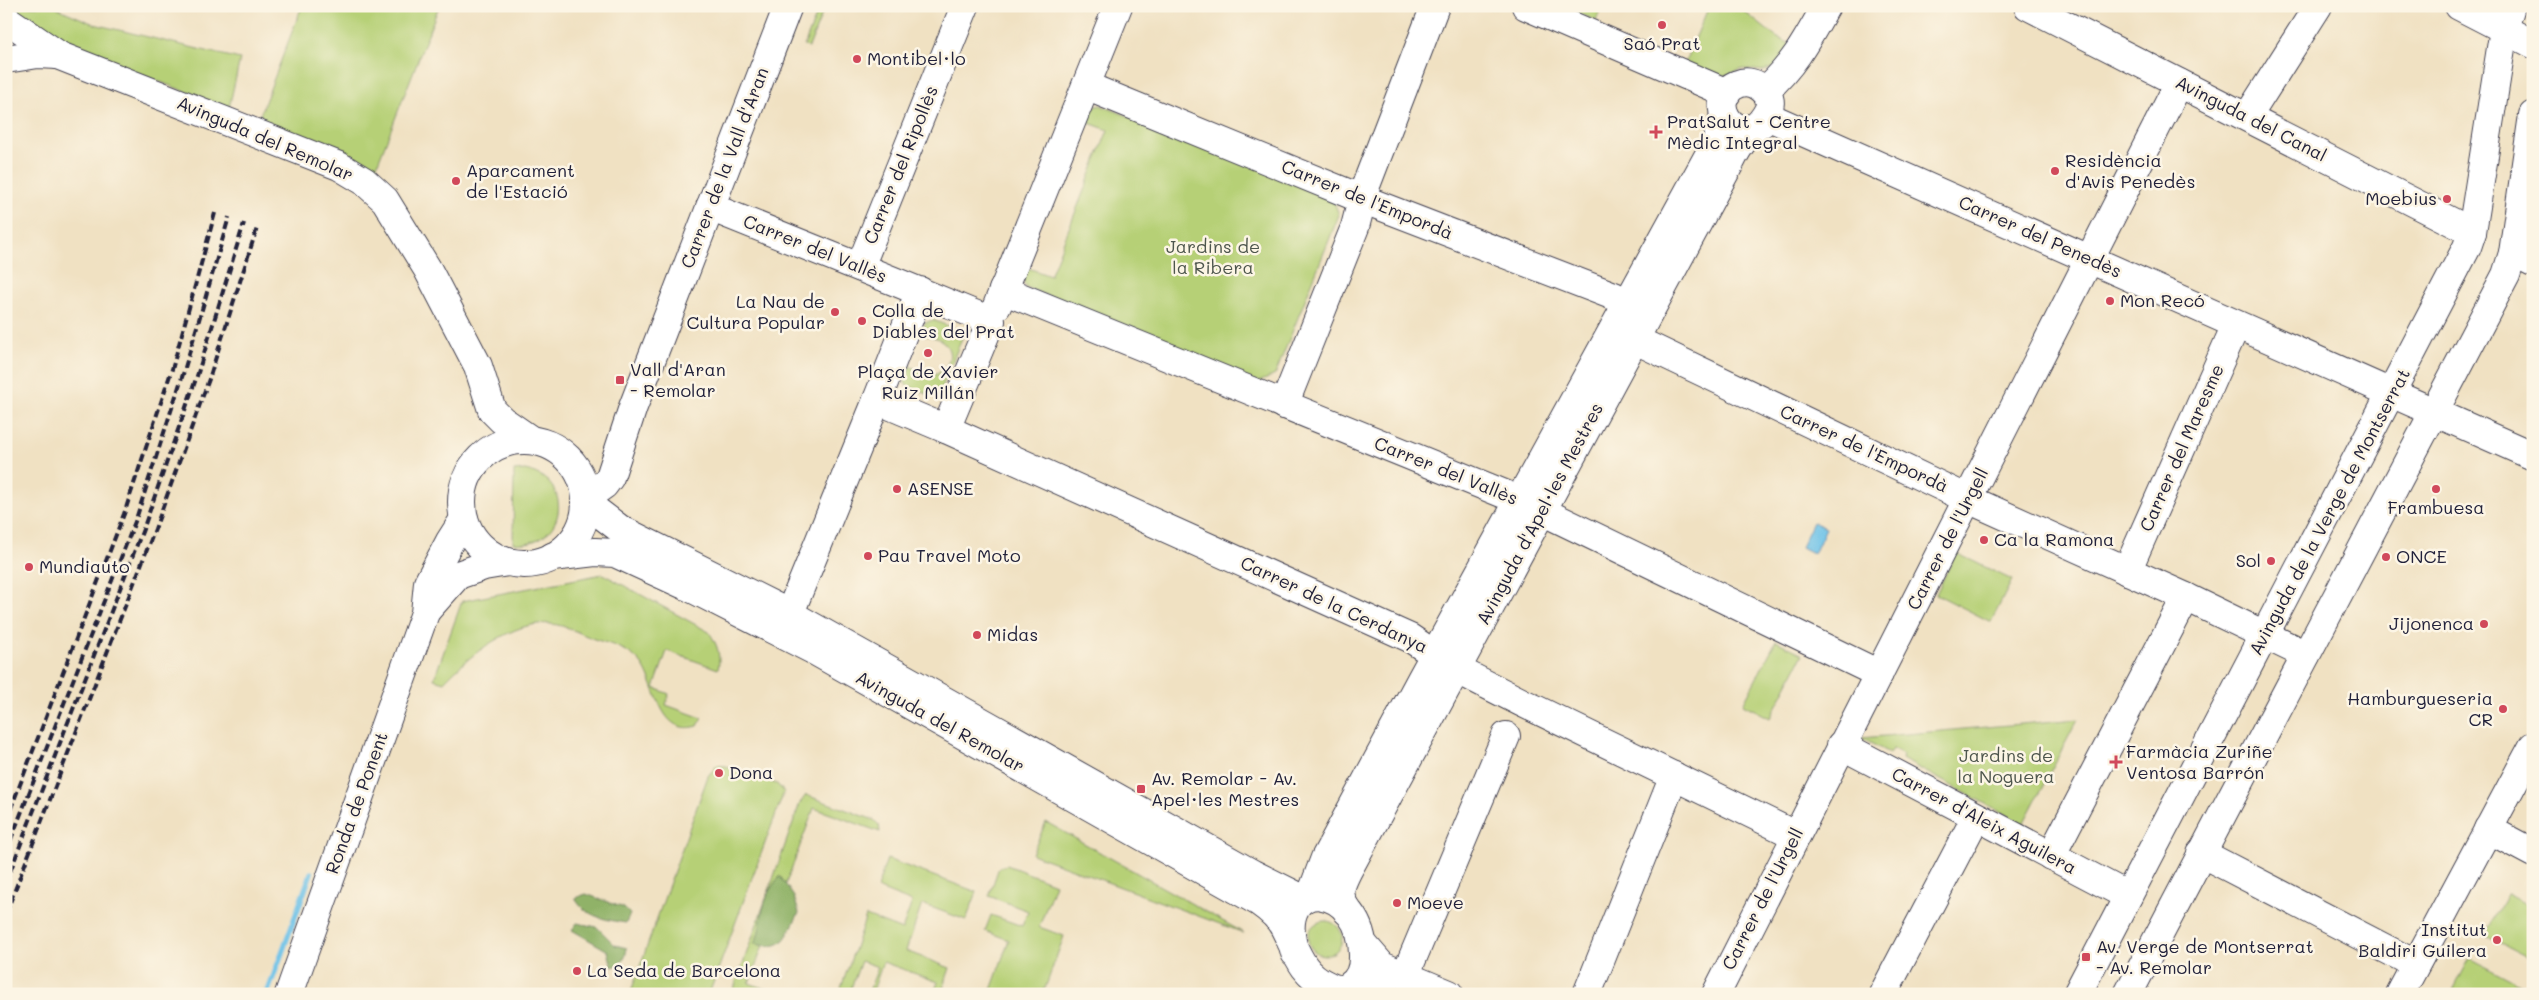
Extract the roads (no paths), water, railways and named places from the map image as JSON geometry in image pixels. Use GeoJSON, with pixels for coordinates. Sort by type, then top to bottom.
{"type":"FeatureCollection","features":[{"type":"Feature","properties":{"kind":"street","name":"Carrer de la Vall d'Aran"},"geometry":{"type":"LineString","coordinates":[[610,477],[620,441],[788,6]]}},
{"type":"Feature","properties":{"kind":"street","name":"Carrer del Ripollès"},"geometry":{"type":"LineString","coordinates":[[860,267],[965,6]]}},
{"type":"Feature","properties":{"kind":"street"},"geometry":{"type":"LineString","coordinates":[[877,400],[946,429],[1118,6]]}},
{"type":"Feature","properties":{"kind":"street"},"geometry":{"type":"LineString","coordinates":[[1284,405],[1355,227],[1362,199],[1434,6]]}},
{"type":"Feature","properties":{"kind":"street"},"geometry":{"type":"LineString","coordinates":[[1526,6],[1725,103]]}},
{"type":"Feature","properties":{"kind":"street","name":"Avinguda d'Apel·les Mestres"},"geometry":{"type":"LineString","coordinates":[[1638,307],[1764,110],[1826,6]]}},
{"type":"Feature","properties":{"kind":"street","name":"Avinguda del Canal"},"geometry":{"type":"LineString","coordinates":[[2028,6],[2248,116],[2472,232]]}},
{"type":"Feature","properties":{"kind":"street"},"geometry":{"type":"LineString","coordinates":[[2248,116],[2318,6]]}},
{"type":"Feature","properties":{"kind":"street"},"geometry":{"type":"LineString","coordinates":[[2460,6],[2507,18],[2533,44]]}},
{"type":"Feature","properties":{"kind":"street","name":"Avinguda de la Verge de Montserrat"},"geometry":{"type":"LineString","coordinates":[[2077,994],[2459,266],[2472,232],[2507,18]]}},
{"type":"Feature","properties":{"kind":"street","name":"Avinguda del Remolar"},"geometry":{"type":"LineString","coordinates":[[6,19],[58,55],[339,166],[364,181],[385,200],[423,262],[478,366],[492,410]]}},
{"type":"Feature","properties":{"kind":"street","name":"Avinguda del Remolar"},"geometry":{"type":"LineString","coordinates":[[6,58],[38,54],[58,55]]}},
{"type":"Feature","properties":{"kind":"street"},"geometry":{"type":"LineString","coordinates":[[1746,82],[1759,86],[1764,110],[1748,129],[1741,129],[1729,122],[1725,103],[1733,86],[1746,82]]}},
{"type":"Feature","properties":{"kind":"street","name":"Carrer de l'Urgell"},"geometry":{"type":"LineString","coordinates":[[1716,994],[1795,835],[1879,674],[2179,83]]}},
{"type":"Feature","properties":{"kind":"street","name":"Carrer de l'Empordà"},"geometry":{"type":"LineString","coordinates":[[1086,86],[1362,199],[1638,307]]}},
{"type":"Feature","properties":{"kind":"street","name":"Avinguda d'Apel·les Mestres"},"geometry":{"type":"LineString","coordinates":[[1347,911],[1341,900],[1339,890],[1345,875],[1446,661],[1638,307],[1722,129],[1725,103]]}},
{"type":"Feature","properties":{"kind":"street","name":"Carrer del Penedès"},"geometry":{"type":"LineString","coordinates":[[1764,110],[2089,259],[2533,456]]}},
{"type":"Feature","properties":{"kind":"street"},"geometry":{"type":"LineString","coordinates":[[2128,994],[2432,410],[2506,275],[2523,258],[2533,115]]}},
{"type":"Feature","properties":{"kind":"street","name":"Carrer del Vallès"},"geometry":{"type":"LineString","coordinates":[[710,207],[920,292]]}},
{"type":"Feature","properties":{"kind":"street","name":"Carrer del Vallès"},"geometry":{"type":"LineString","coordinates":[[1003,290],[1530,505],[1879,674]]}},
{"type":"Feature","properties":{"kind":"street"},"geometry":{"type":"LineString","coordinates":[[786,624],[920,292],[990,321]]}},
{"type":"Feature","properties":{"kind":"street","name":"Carrer del Maresme"},"geometry":{"type":"LineString","coordinates":[[2128,571],[2236,325]]}},
{"type":"Feature","properties":{"kind":"street","name":"Carrer de l'Empordà"},"geometry":{"type":"LineString","coordinates":[[1624,334],[1968,499],[2186,597],[2306,655]]}},
{"type":"Feature","properties":{"kind":"street"},"geometry":{"type":"LineString","coordinates":[[476,463],[492,449],[511,442],[531,440],[547,444],[561,452],[576,468],[584,482],[587,500],[580,529],[568,545],[552,557],[523,564],[508,562],[489,553],[473,538],[464,519],[462,499],[466,480],[476,463],[492,410],[502,420],[531,440]]}},
{"type":"Feature","properties":{"kind":"street","name":"Carrer de la Cerdanya"},"geometry":{"type":"LineString","coordinates":[[946,429],[1410,638],[1446,661],[1538,711],[1795,835]]}},
{"type":"Feature","properties":{"kind":"street"},"geometry":{"type":"LineString","coordinates":[[576,468],[594,459],[620,441]]}},
{"type":"Feature","properties":{"kind":"street"},"geometry":{"type":"LineString","coordinates":[[587,500],[610,477]]}},
{"type":"Feature","properties":{"kind":"street"},"geometry":{"type":"LineString","coordinates":[[610,477],[619,504],[639,537]]}},
{"type":"Feature","properties":{"kind":"street","name":"Avinguda del Remolar"},"geometry":{"type":"LineString","coordinates":[[587,500],[620,529],[639,537],[1259,902],[1276,916],[1285,928],[1295,953],[1318,985],[1334,989],[1365,990],[1363,944],[1355,922],[1347,911],[1328,896],[1320,894],[1307,897],[1295,908],[1291,931],[1295,953]]}},
{"type":"Feature","properties":{"kind":"street","name":"Ronda de Ponent"},"geometry":{"type":"LineString","coordinates":[[288,994],[425,612],[428,583],[464,519]]}},
{"type":"Feature","properties":{"kind":"street","name":"Avinguda del Remolar"},"geometry":{"type":"LineString","coordinates":[[552,557],[595,552],[615,553],[689,587],[786,624],[1271,882],[1307,897]]}},
{"type":"Feature","properties":{"kind":"street","name":"Ronda de Ponent"},"geometry":{"type":"LineString","coordinates":[[425,612],[458,574],[484,566],[508,562]]}},
{"type":"Feature","properties":{"kind":"street"},"geometry":{"type":"LineString","coordinates":[[2051,856],[2186,597]]}},
{"type":"Feature","properties":{"kind":"street","name":"Avinguda d'Apel·les Mestres"},"geometry":{"type":"LineString","coordinates":[[1307,897],[1323,862],[1446,661]]}},
{"type":"Feature","properties":{"kind":"street"},"geometry":{"type":"LineString","coordinates":[[1405,976],[1506,736]]}},
{"type":"Feature","properties":{"kind":"street","name":"Carrer d'Aleix Aguilera"},"geometry":{"type":"LineString","coordinates":[[1841,745],[2128,896]]}},
{"type":"Feature","properties":{"kind":"street"},"geometry":{"type":"LineString","coordinates":[[2400,994],[2533,746]]}},
{"type":"Feature","properties":{"kind":"street"},"geometry":{"type":"LineString","coordinates":[[1587,994],[1674,776]]}},
{"type":"Feature","properties":{"kind":"street"},"geometry":{"type":"LineString","coordinates":[[1883,994],[1976,816]]}},
{"type":"Feature","properties":{"kind":"street"},"geometry":{"type":"LineString","coordinates":[[2488,829],[2533,853]]}},
{"type":"Feature","properties":{"kind":"street"},"geometry":{"type":"LineString","coordinates":[[2202,853],[2415,964]]}},
{"type":"Feature","properties":{"kind":"street"},"geometry":{"type":"LineString","coordinates":[[1271,882],[1303,875],[1323,862]]}},
{"type":"Feature","properties":{"kind":"street","name":"Avinguda del Remolar"},"geometry":{"type":"LineString","coordinates":[[1363,944],[1382,966],[1449,994]]}},
{"type":"Feature","properties":{"kind":"water"},"geometry":{"type":"Polygon","coordinates":[[[1813,522],[1826,528],[1814,554],[1801,547],[1813,522]]]}},
{"type":"Feature","properties":{"kind":"waterway"},"geometry":{"type":"LineString","coordinates":[[267,994],[311,873]]}},
{"type":"Feature","properties":{"kind":"railway"},"geometry":{"type":"LineString","coordinates":[[6,821],[124,514],[173,366],[215,213]]}},
{"type":"Feature","properties":{"kind":"railway"},"geometry":{"type":"LineString","coordinates":[[6,852],[136,519],[184,371],[229,217]]}},
{"type":"Feature","properties":{"kind":"railway"},"geometry":{"type":"LineString","coordinates":[[6,882],[145,524],[197,376],[244,223]]}},
{"type":"Feature","properties":{"kind":"railway"},"geometry":{"type":"LineString","coordinates":[[6,913],[155,529],[209,379],[257,228]]}},
{"type":"Feature","properties":{"kind":"place","name":"Saó Prat"},"geometry":{"type":"Point","coordinates":[1662,25]}},
{"type":"Feature","properties":{"kind":"place","name":"Montibel·lo"},"geometry":{"type":"Point","coordinates":[857,59]}},
{"type":"Feature","properties":{"kind":"place","name":"PratSalut - Centre Mèdic Integral"},"geometry":{"type":"Point","coordinates":[1656,132]}},
{"type":"Feature","properties":{"kind":"place","name":"Residència d'Avis Penedès"},"geometry":{"type":"Point","coordinates":[2055,171]}},
{"type":"Feature","properties":{"kind":"place","name":"Aparcament de l'Estació"},"geometry":{"type":"Point","coordinates":[456,181]}},
{"type":"Feature","properties":{"kind":"place","name":"Moebius"},"geometry":{"type":"Point","coordinates":[2447,199]}},
{"type":"Feature","properties":{"kind":"place","name":"Mon Recó"},"geometry":{"type":"Point","coordinates":[2110,301]}},
{"type":"Feature","properties":{"kind":"place","name":"La Nau de Cultura Popular"},"geometry":{"type":"Point","coordinates":[835,312]}},
{"type":"Feature","properties":{"kind":"place","name":"Colla de Diables del Prat"},"geometry":{"type":"Point","coordinates":[862,321]}},
{"type":"Feature","properties":{"kind":"place","name":"Plaça de Xavier Ruiz Millán"},"geometry":{"type":"Point","coordinates":[928,353]}},
{"type":"Feature","properties":{"kind":"place","name":"Vall d'Aran - Remolar"},"geometry":{"type":"Point","coordinates":[620,380]}},
{"type":"Feature","properties":{"kind":"place","name":"ASENSE"},"geometry":{"type":"Point","coordinates":[897,489]}},
{"type":"Feature","properties":{"kind":"place","name":"Frambuesa"},"geometry":{"type":"Point","coordinates":[2436,489]}},
{"type":"Feature","properties":{"kind":"place","name":"Ca la Ramona"},"geometry":{"type":"Point","coordinates":[1984,540]}},
{"type":"Feature","properties":{"kind":"place","name":"Pau Travel Moto"},"geometry":{"type":"Point","coordinates":[868,556]}},
{"type":"Feature","properties":{"kind":"place","name":"ONCE"},"geometry":{"type":"Point","coordinates":[2386,557]}},
{"type":"Feature","properties":{"kind":"place","name":"Sol"},"geometry":{"type":"Point","coordinates":[2271,561]}},
{"type":"Feature","properties":{"kind":"place","name":"Mundiauto"},"geometry":{"type":"Point","coordinates":[29,567]}},
{"type":"Feature","properties":{"kind":"place","name":"Jijonenca"},"geometry":{"type":"Point","coordinates":[2484,624]}},
{"type":"Feature","properties":{"kind":"place","name":"Midas"},"geometry":{"type":"Point","coordinates":[977,635]}},
{"type":"Feature","properties":{"kind":"place","name":"Hamburgueseria CR"},"geometry":{"type":"Point","coordinates":[2503,709]}},
{"type":"Feature","properties":{"kind":"place","name":"Farmàcia Zuriñe Ventosa Barrón"},"geometry":{"type":"Point","coordinates":[2116,762]}},
{"type":"Feature","properties":{"kind":"place","name":"Dona"},"geometry":{"type":"Point","coordinates":[719,773]}},
{"type":"Feature","properties":{"kind":"place","name":"Av. Remolar - Av. Apel·les Mestres"},"geometry":{"type":"Point","coordinates":[1141,789]}},
{"type":"Feature","properties":{"kind":"place","name":"Moeve"},"geometry":{"type":"Point","coordinates":[1397,903]}},
{"type":"Feature","properties":{"kind":"place","name":"Institut Baldiri Guilera"},"geometry":{"type":"Point","coordinates":[2497,940]}},
{"type":"Feature","properties":{"kind":"place","name":"Av. Verge de Montserrat - Av. Remolar"},"geometry":{"type":"Point","coordinates":[2086,957]}},
{"type":"Feature","properties":{"kind":"place","name":"La Seda de Barcelona"},"geometry":{"type":"Point","coordinates":[577,971]}},
{"type":"Feature","properties":{"kind":"park label","name":"Jardins de la Ribera"},"geometry":{"type":"Point","coordinates":[1213,257]}},
{"type":"Feature","properties":{"kind":"park label","name":"Jardins de la Noguera"},"geometry":{"type":"Point","coordinates":[2006,766]}}]}
